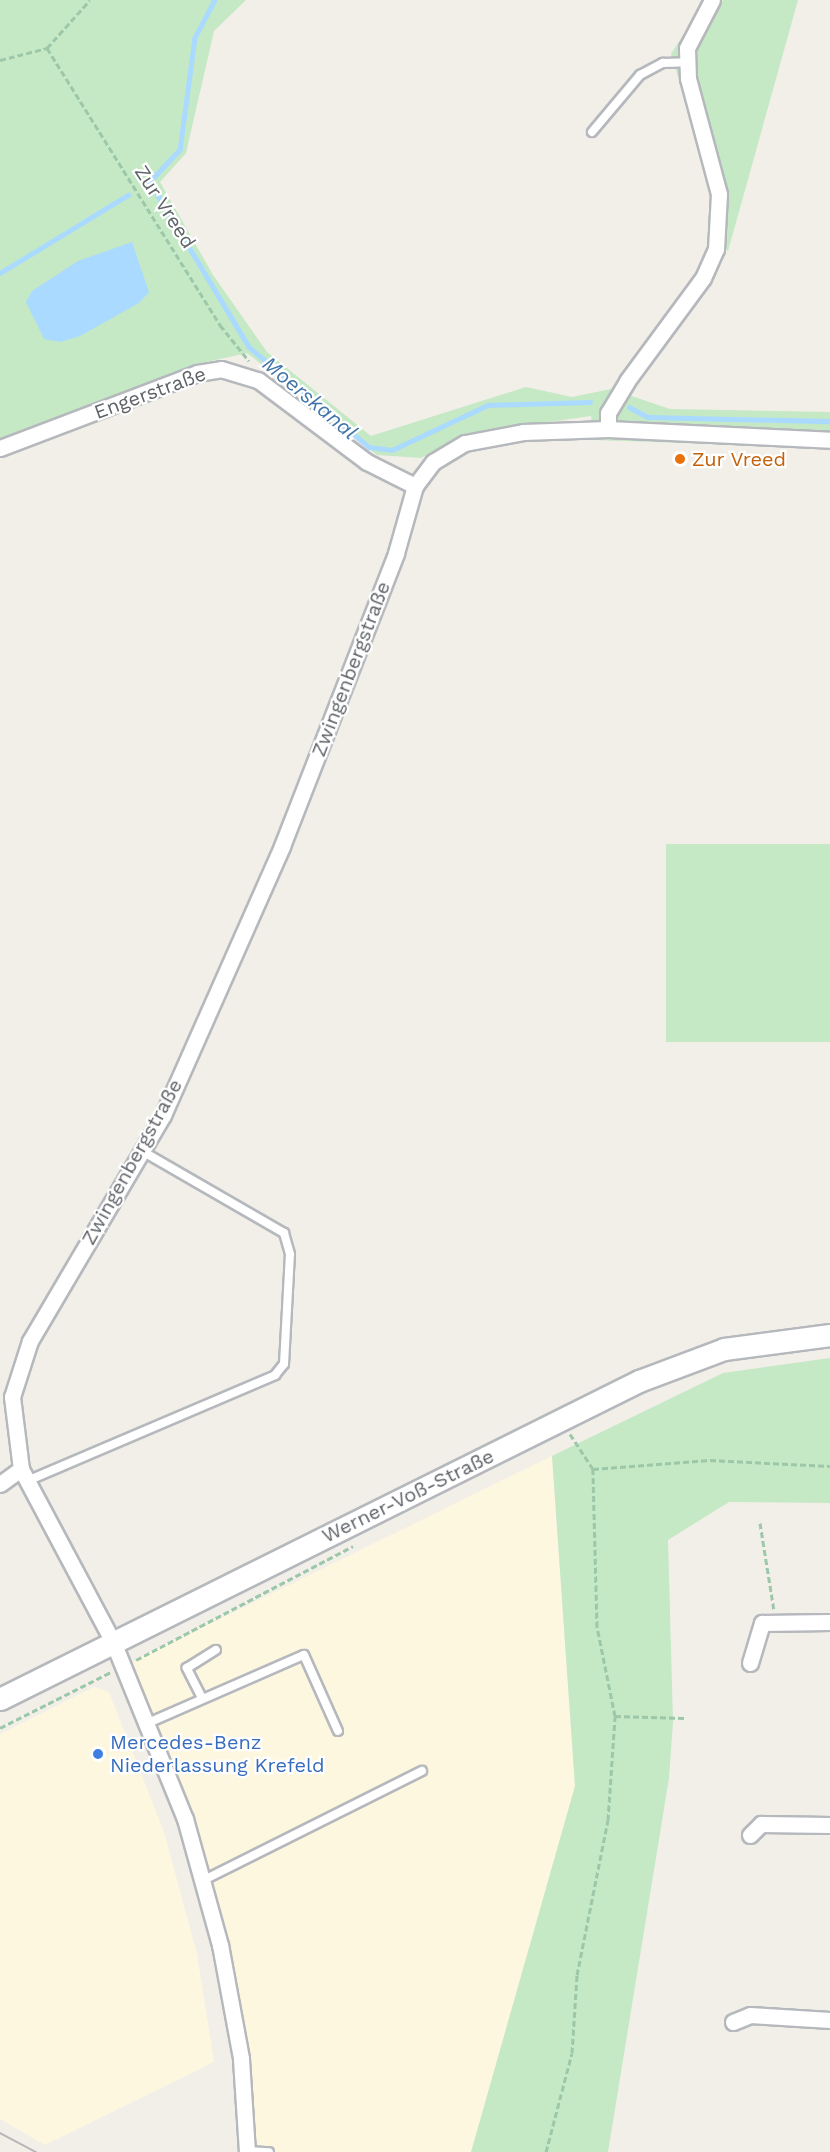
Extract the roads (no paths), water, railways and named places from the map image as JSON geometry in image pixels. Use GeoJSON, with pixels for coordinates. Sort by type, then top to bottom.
{"type":"FeatureCollection","features":[{"type":"Feature","properties":{"kind":"main road","name":"Werner-Voß-Straße"},"geometry":{"type":"LineString","coordinates":[[0,1698],[112,1642],[568,1429],[675,1365],[724,1349],[830,1335]]}},
{"type":"Feature","properties":{"kind":"street"},"geometry":{"type":"LineString","coordinates":[[608,429],[608,413],[627,381],[703,278],[716,249],[719,194],[687,62],[687,48],[711,0]]}},
{"type":"Feature","properties":{"kind":"street","name":"Engerstraße"},"geometry":{"type":"LineString","coordinates":[[0,448],[197,373],[221,369],[258,380],[367,462],[415,486]]}},
{"type":"Feature","properties":{"kind":"street","name":"Zwingenbergstraße"},"geometry":{"type":"LineString","coordinates":[[247,2152],[241,2058],[202,1881],[148,1723],[124,1666],[24,1475],[12,1397],[30,1341],[163,1115],[282,846],[396,553],[415,486],[433,462],[465,443],[523,432],[608,429],[830,440]]}},
{"type":"Feature","properties":{"kind":"street"},"geometry":{"type":"LineString","coordinates":[[0,1484],[24,1475]]}},
{"type":"Feature","properties":{"kind":"street"},"geometry":{"type":"LineString","coordinates":[[750,1663],[762,1623],[830,1622]]}},
{"type":"Feature","properties":{"kind":"street"},"geometry":{"type":"LineString","coordinates":[[750,1835],[761,1824],[830,1825]]}},
{"type":"Feature","properties":{"kind":"street"},"geometry":{"type":"LineString","coordinates":[[733,2022],[750,2015],[830,2020]]}},
{"type":"Feature","properties":{"kind":"lane"},"geometry":{"type":"LineString","coordinates":[[592,132],[639,75],[663,63],[687,62]]}},
{"type":"Feature","properties":{"kind":"lane"},"geometry":{"type":"LineString","coordinates":[[24,1475],[275,1375],[284,1364],[290,1254],[284,1233],[142,1151]]}},
{"type":"Feature","properties":{"kind":"lane"},"geometry":{"type":"LineString","coordinates":[[202,1698],[187,1668],[216,1650]]}},
{"type":"Feature","properties":{"kind":"lane"},"geometry":{"type":"LineString","coordinates":[[148,1723],[304,1655],[338,1731]]}},
{"type":"Feature","properties":{"kind":"lane"},"geometry":{"type":"LineString","coordinates":[[202,1881],[422,1771]]}},
{"type":"Feature","properties":{"kind":"lane"},"geometry":{"type":"LineString","coordinates":[[247,2152],[269,2152]]}},
{"type":"Feature","properties":{"kind":"water"},"geometry":{"type":"Polygon","coordinates":[[[132,242],[149,292],[139,303],[80,336],[60,342],[44,339],[26,302],[32,291],[78,261],[132,242]]]}},
{"type":"Feature","properties":{"kind":"waterway","name":"Moerskanal"},"geometry":{"type":"LineString","coordinates":[[215,0],[195,38],[180,150],[150,182],[249,347],[369,447],[392,450],[488,405],[590,402]]}},
{"type":"Feature","properties":{"kind":"waterway"},"geometry":{"type":"LineString","coordinates":[[0,273],[128,195]]}},
{"type":"Feature","properties":{"kind":"waterway","name":"Moerskanal"},"geometry":{"type":"LineString","coordinates":[[629,407],[648,417],[830,421]]}},
{"type":"Feature","properties":{"kind":"tram line"},"geometry":{"type":"LineString","coordinates":[[0,2133],[36,2152]]}},
{"type":"Feature","properties":{"kind":"place","name":"Zur Vreed"},"geometry":{"type":"Point","coordinates":[680,459]}},
{"type":"Feature","properties":{"kind":"place","name":"Mercedes-Benz Niederlassung Krefeld"},"geometry":{"type":"Point","coordinates":[98,1754]}}]}
